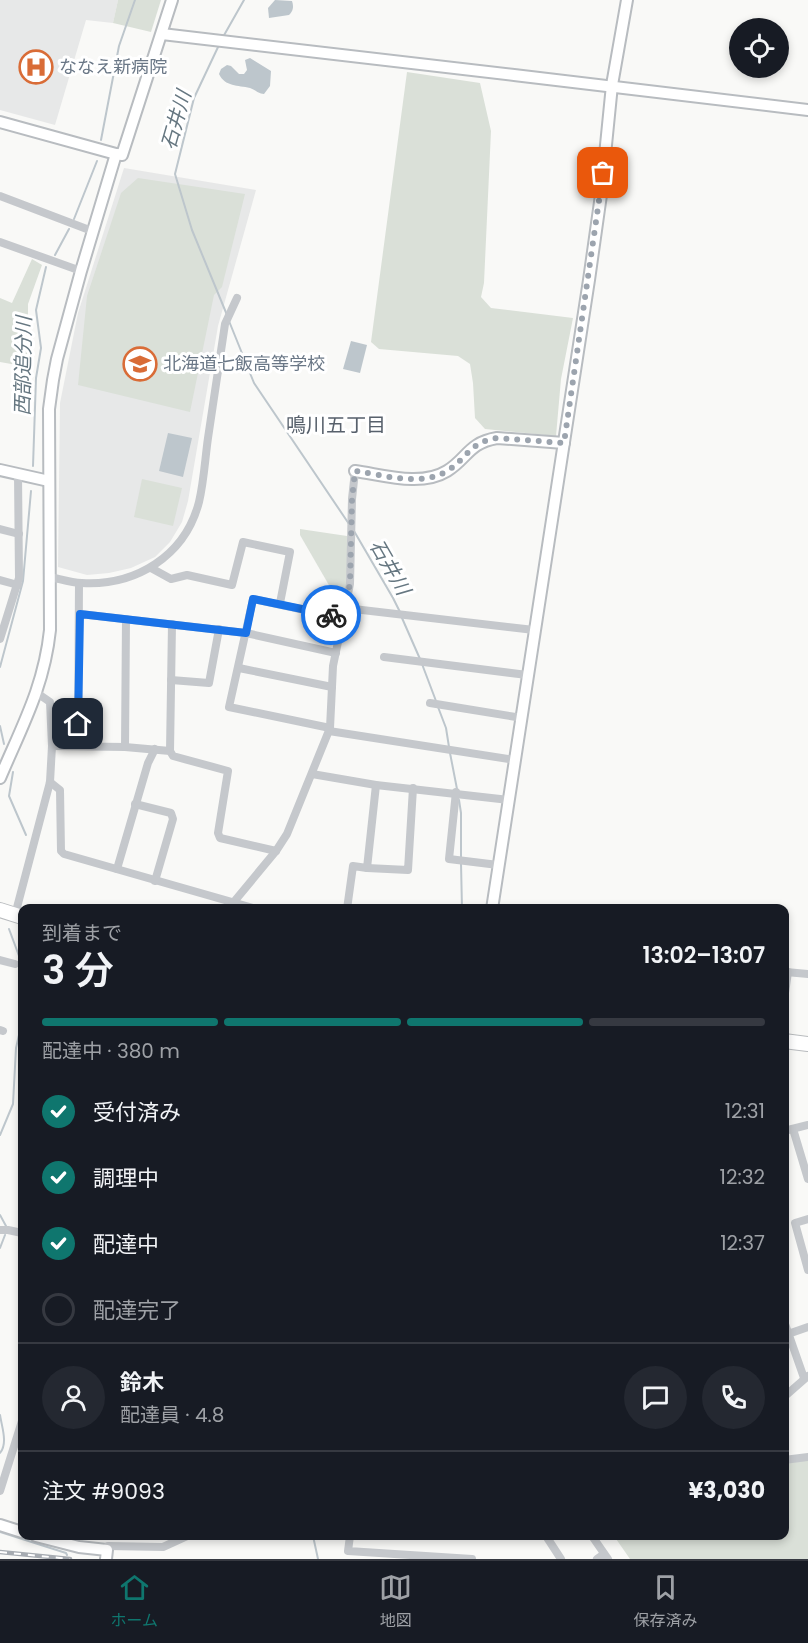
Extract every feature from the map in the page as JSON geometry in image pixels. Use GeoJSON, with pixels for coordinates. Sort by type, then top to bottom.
{"type":"FeatureCollection","features":[{"type":"Feature","properties":{"kind":"highway"},"geometry":{"type":"LineString","coordinates":[[0,910],[18,916]]}},
{"type":"Feature","properties":{"kind":"highway"},"geometry":{"type":"LineString","coordinates":[[789,1039],[808,1044]]}},
{"type":"Feature","properties":{"kind":"street"},"geometry":{"type":"LineString","coordinates":[[0,122],[122,155],[172,0]]}},
{"type":"Feature","properties":{"kind":"street"},"geometry":{"type":"LineString","coordinates":[[493,904],[601,195],[612,85],[627,0]]}},
{"type":"Feature","properties":{"kind":"street"},"geometry":{"type":"LineString","coordinates":[[162,34],[460,70],[612,85],[808,110]]}},
{"type":"Feature","properties":{"kind":"street"},"geometry":{"type":"LineString","coordinates":[[0,777],[4,757],[37,693],[47,655],[50,630],[49,481],[50,409],[53,380],[92,231],[116,154]]}},
{"type":"Feature","properties":{"kind":"street"},"geometry":{"type":"LineString","coordinates":[[0,196],[92,231]]}},
{"type":"Feature","properties":{"kind":"street"},"geometry":{"type":"LineString","coordinates":[[0,242],[81,271]]}},
{"type":"Feature","properties":{"kind":"street"},"geometry":{"type":"LineString","coordinates":[[50,577],[80,583],[107,583],[125,579],[152,568],[183,538],[199,502],[225,324],[237,298]]}},
{"type":"Feature","properties":{"kind":"street"},"geometry":{"type":"LineString","coordinates":[[232,904],[276,851],[287,834],[330,730],[336,653],[350,584],[355,471],[427,480],[449,470],[471,448],[488,440],[497,438],[564,443]]}},
{"type":"Feature","properties":{"kind":"street"},"geometry":{"type":"LineString","coordinates":[[0,470],[49,481]]}},
{"type":"Feature","properties":{"kind":"street"},"geometry":{"type":"LineString","coordinates":[[0,640],[18,585],[18,474]]}},
{"type":"Feature","properties":{"kind":"street"},"geometry":{"type":"LineString","coordinates":[[0,529],[19,534]]}},
{"type":"Feature","properties":{"kind":"street"},"geometry":{"type":"LineString","coordinates":[[152,568],[171,579],[188,575],[232,585],[243,542],[290,552],[280,603]]}},
{"type":"Feature","properties":{"kind":"street"},"geometry":{"type":"LineString","coordinates":[[0,580],[18,585]]}},
{"type":"Feature","properties":{"kind":"street"},"geometry":{"type":"LineString","coordinates":[[78,746],[80,583]]}},
{"type":"Feature","properties":{"kind":"street"},"geometry":{"type":"LineString","coordinates":[[342,618],[253,599],[229,707],[330,730],[515,760]]}},
{"type":"Feature","properties":{"kind":"street"},"geometry":{"type":"LineString","coordinates":[[345,608],[534,630]]}},
{"type":"Feature","properties":{"kind":"street"},"geometry":{"type":"LineString","coordinates":[[80,614],[246,633],[336,653]]}},
{"type":"Feature","properties":{"kind":"street"},"geometry":{"type":"LineString","coordinates":[[124,747],[126,619]]}},
{"type":"Feature","properties":{"kind":"street"},"geometry":{"type":"LineString","coordinates":[[172,624],[171,751],[173,756],[228,771],[218,833],[220,838],[276,851]]}},
{"type":"Feature","properties":{"kind":"street"},"geometry":{"type":"LineString","coordinates":[[171,680],[209,683],[219,629]]}},
{"type":"Feature","properties":{"kind":"street"},"geometry":{"type":"LineString","coordinates":[[384,657],[527,675]]}},
{"type":"Feature","properties":{"kind":"street"},"geometry":{"type":"LineString","coordinates":[[238,668],[332,687]]}},
{"type":"Feature","properties":{"kind":"street"},"geometry":{"type":"LineString","coordinates":[[22,904],[50,782],[52,746],[50,702],[37,693]]}},
{"type":"Feature","properties":{"kind":"street"},"geometry":{"type":"LineString","coordinates":[[430,703],[522,718]]}},
{"type":"Feature","properties":{"kind":"street"},"geometry":{"type":"LineString","coordinates":[[52,746],[124,747],[171,751]]}},
{"type":"Feature","properties":{"kind":"street"},"geometry":{"type":"LineString","coordinates":[[117,869],[135,804],[155,749]]}},
{"type":"Feature","properties":{"kind":"street"},"geometry":{"type":"LineString","coordinates":[[312,774],[376,785],[456,792],[509,800]]}},
{"type":"Feature","properties":{"kind":"street"},"geometry":{"type":"LineString","coordinates":[[50,782],[60,790],[62,851],[64,854],[224,904]]}},
{"type":"Feature","properties":{"kind":"street"},"geometry":{"type":"LineString","coordinates":[[367,868],[376,785]]}},
{"type":"Feature","properties":{"kind":"street"},"geometry":{"type":"LineString","coordinates":[[348,904],[353,866],[408,870],[413,788]]}},
{"type":"Feature","properties":{"kind":"street"},"geometry":{"type":"LineString","coordinates":[[456,792],[449,858],[498,865]]}},
{"type":"Feature","properties":{"kind":"street"},"geometry":{"type":"LineString","coordinates":[[135,804],[171,813],[173,819],[155,881]]}},
{"type":"Feature","properties":{"kind":"street"},"geometry":{"type":"LineString","coordinates":[[0,960],[15,964]]}},
{"type":"Feature","properties":{"kind":"street"},"geometry":{"type":"LineString","coordinates":[[789,972],[808,974]]}},
{"type":"Feature","properties":{"kind":"street"},"geometry":{"type":"LineString","coordinates":[[808,1125],[789,1130],[808,1179]]}},
{"type":"Feature","properties":{"kind":"street"},"geometry":{"type":"LineString","coordinates":[[808,1219],[795,1224],[808,1270]]}},
{"type":"Feature","properties":{"kind":"street"},"geometry":{"type":"LineString","coordinates":[[0,1230],[18,1232]]}},
{"type":"Feature","properties":{"kind":"street"},"geometry":{"type":"LineString","coordinates":[[789,1334],[808,1327]]}},
{"type":"Feature","properties":{"kind":"street"},"geometry":{"type":"LineString","coordinates":[[789,1336],[806,1377],[789,1392]]}},
{"type":"Feature","properties":{"kind":"street"},"geometry":{"type":"LineString","coordinates":[[0,1491],[18,1434]]}},
{"type":"Feature","properties":{"kind":"street"},"geometry":{"type":"LineString","coordinates":[[789,1459],[808,1456]]}},
{"type":"Feature","properties":{"kind":"street"},"geometry":{"type":"LineString","coordinates":[[0,1525],[18,1531]]}},
{"type":"Feature","properties":{"kind":"street"},"geometry":{"type":"LineString","coordinates":[[52,1540],[107,1552],[163,1547],[178,1540]]}},
{"type":"Feature","properties":{"kind":"street"},"geometry":{"type":"LineString","coordinates":[[349,1540],[348,1551],[472,1559]]}},
{"type":"Feature","properties":{"kind":"street"},"geometry":{"type":"LineString","coordinates":[[549,1540],[561,1559]]}},
{"type":"Feature","properties":{"kind":"street"},"geometry":{"type":"LineString","coordinates":[[595,1540],[606,1557],[597,1559]]}},
{"type":"Feature","properties":{"kind":"shaded area","name":"ななえ新病院"},"geometry":{"type":"Polygon","coordinates":[[[0,0],[118,0],[113,23],[86,20],[55,125],[0,110],[0,0]]]}},
{"type":"Feature","properties":{"kind":"shaded area"},"geometry":{"type":"Polygon","coordinates":[[[118,0],[161,0],[151,32],[113,23],[118,0]]]}},
{"type":"Feature","properties":{"kind":"shaded area"},"geometry":{"type":"Polygon","coordinates":[[[275,0],[292,1],[293,9],[289,15],[269,18],[268,8],[275,0]]]}},
{"type":"Feature","properties":{"kind":"shaded area"},"geometry":{"type":"Polygon","coordinates":[[[250,58],[271,71],[270,86],[264,94],[228,83],[219,74],[221,69],[227,65],[239,74],[244,74],[247,70],[245,60],[250,58]]]}},
{"type":"Feature","properties":{"kind":"shaded area"},"geometry":{"type":"Polygon","coordinates":[[[407,72],[480,83],[491,131],[484,283],[481,297],[491,308],[573,318],[561,379],[556,436],[485,429],[475,418],[470,364],[458,356],[379,349],[371,342],[407,72]]]}},
{"type":"Feature","properties":{"kind":"shaded area","name":"北海道七飯高等学校"},"geometry":{"type":"Polygon","coordinates":[[[124,168],[256,190],[218,326],[188,501],[182,522],[170,542],[155,557],[131,568],[87,575],[58,567],[60,403],[78,313],[124,168]]]}},
{"type":"Feature","properties":{"kind":"shaded area"},"geometry":{"type":"Polygon","coordinates":[[[138,178],[245,194],[222,287],[214,295],[190,412],[78,385],[87,296],[121,193],[138,178]]]}},
{"type":"Feature","properties":{"kind":"shaded area"},"geometry":{"type":"Polygon","coordinates":[[[32,259],[42,265],[28,304],[28,367],[0,362],[0,298],[12,303],[32,259]]]}},
{"type":"Feature","properties":{"kind":"shaded area"},"geometry":{"type":"Polygon","coordinates":[[[351,341],[367,345],[360,373],[343,369],[351,341]]]}},
{"type":"Feature","properties":{"kind":"shaded area"},"geometry":{"type":"Polygon","coordinates":[[[168,433],[192,438],[183,477],[159,471],[168,433]]]}},
{"type":"Feature","properties":{"kind":"shaded area"},"geometry":{"type":"Polygon","coordinates":[[[142,479],[182,488],[173,526],[134,517],[142,479]]]}},
{"type":"Feature","properties":{"kind":"shaded area"},"geometry":{"type":"Polygon","coordinates":[[[300,529],[347,536],[348,581],[341,606],[300,535],[300,529]]]}},
{"type":"Feature","properties":{"kind":"shaded area"},"geometry":{"type":"Polygon","coordinates":[[[808,1457],[808,1559],[630,1559],[617,1540],[789,1540],[789,1460],[808,1457]]]}},
{"type":"Feature","properties":{"kind":"waterway","name":"西部追分川"},"geometry":{"type":"LineString","coordinates":[[101,140],[119,46],[135,0]]}},
{"type":"Feature","properties":{"kind":"waterway","name":"石井川"},"geometry":{"type":"LineString","coordinates":[[223,37],[244,0]]}},
{"type":"Feature","properties":{"kind":"waterway","name":"石井川"},"geometry":{"type":"LineString","coordinates":[[219,45],[194,98],[175,174],[192,230],[227,315]]}},
{"type":"Feature","properties":{"kind":"waterway","name":"西部追分川"},"geometry":{"type":"LineString","coordinates":[[74,219],[97,161]]}},
{"type":"Feature","properties":{"kind":"waterway","name":"西部追分川"},"geometry":{"type":"LineString","coordinates":[[55,255],[69,229]]}},
{"type":"Feature","properties":{"kind":"waterway","name":"西部追分川"},"geometry":{"type":"LineString","coordinates":[[33,466],[36,378],[41,348],[36,310],[46,267]]}},
{"type":"Feature","properties":{"kind":"waterway","name":"石井川"},"geometry":{"type":"LineString","coordinates":[[229,321],[254,383],[349,524]]}},
{"type":"Feature","properties":{"kind":"waterway","name":"西部追分川"},"geometry":{"type":"LineString","coordinates":[[0,667],[23,581],[31,491]]}},
{"type":"Feature","properties":{"kind":"waterway","name":"石井川"},"geometry":{"type":"LineString","coordinates":[[354,531],[400,612]]}},
{"type":"Feature","properties":{"kind":"waterway","name":"石井川"},"geometry":{"type":"LineString","coordinates":[[402,618],[420,659]]}},
{"type":"Feature","properties":{"kind":"waterway","name":"石井川"},"geometry":{"type":"LineString","coordinates":[[422,664],[436,701]]}},
{"type":"Feature","properties":{"kind":"waterway","name":"石井川"},"geometry":{"type":"LineString","coordinates":[[438,707],[446,728],[449,747]]}},
{"type":"Feature","properties":{"kind":"waterway","name":"西部追分川"},"geometry":{"type":"LineString","coordinates":[[0,726],[4,744]]}},
{"type":"Feature","properties":{"kind":"waterway","name":"石井川"},"geometry":{"type":"LineString","coordinates":[[450,753],[457,789]]}},
{"type":"Feature","properties":{"kind":"waterway","name":"西部追分川"},"geometry":{"type":"LineString","coordinates":[[13,772],[9,796],[26,835]]}},
{"type":"Feature","properties":{"kind":"waterway","name":"石井川"},"geometry":{"type":"LineString","coordinates":[[459,800],[461,857]]}},
{"type":"Feature","properties":{"kind":"waterway","name":"石井川"},"geometry":{"type":"LineString","coordinates":[[461,863],[462,904]]}},
{"type":"Feature","properties":{"kind":"waterway","name":"西部追分川"},"geometry":{"type":"LineString","coordinates":[[9,929],[18,953]]}},
{"type":"Feature","properties":{"kind":"waterway","name":"西部追分川"},"geometry":{"type":"LineString","coordinates":[[0,1135],[13,1104],[18,1039]]}},
{"type":"Feature","properties":{"kind":"waterway","name":"西部追分川"},"geometry":{"type":"LineString","coordinates":[[0,1215],[6,1226]]}},
{"type":"Feature","properties":{"kind":"waterway","name":"西部追分川"},"geometry":{"type":"LineString","coordinates":[[0,1248],[5,1235]]}},
{"type":"Feature","properties":{"kind":"waterway","name":"西部追分川"},"geometry":{"type":"LineString","coordinates":[[0,1415],[4,1440],[0,1453]]}},
{"type":"Feature","properties":{"kind":"waterway","name":"西部追分川"},"geometry":{"type":"LineString","coordinates":[[0,1532],[18,1538]]}},
{"type":"Feature","properties":{"kind":"waterway","name":"西部追分川"},"geometry":{"type":"LineString","coordinates":[[25,1540],[67,1555]]}},
{"type":"Feature","properties":{"kind":"waterway","name":"石井川"},"geometry":{"type":"LineString","coordinates":[[314,1540],[318,1559]]}},
{"type":"Feature","properties":{"kind":"railway"},"geometry":{"type":"LineString","coordinates":[[0,1552],[70,1559]]}},
{"type":"Feature","properties":{"kind":"way so far"},"geometry":{"type":"LineString","coordinates":[[331,615],[342,618],[350,584],[355,471],[427,480],[449,470],[471,448],[488,440],[497,438],[564,443],[603,173]]}},
{"type":"Feature","properties":{"kind":"place","name":"ななえ新病院"},"geometry":{"type":"Point","coordinates":[36,67]}},
{"type":"Feature","properties":{"kind":"place","name":"北海道七飯高等学校"},"geometry":{"type":"Point","coordinates":[140,364]}},
{"type":"Feature","properties":{"kind":"district","name":"鳴川五丁目"},"geometry":{"type":"Point","coordinates":[336,425]}},
{"type":"Feature","properties":{"kind":"route"},"geometry":{"type":"LineString","coordinates":[[78,724],[80,614],[246,633],[253,599],[331,615]]}}]}
